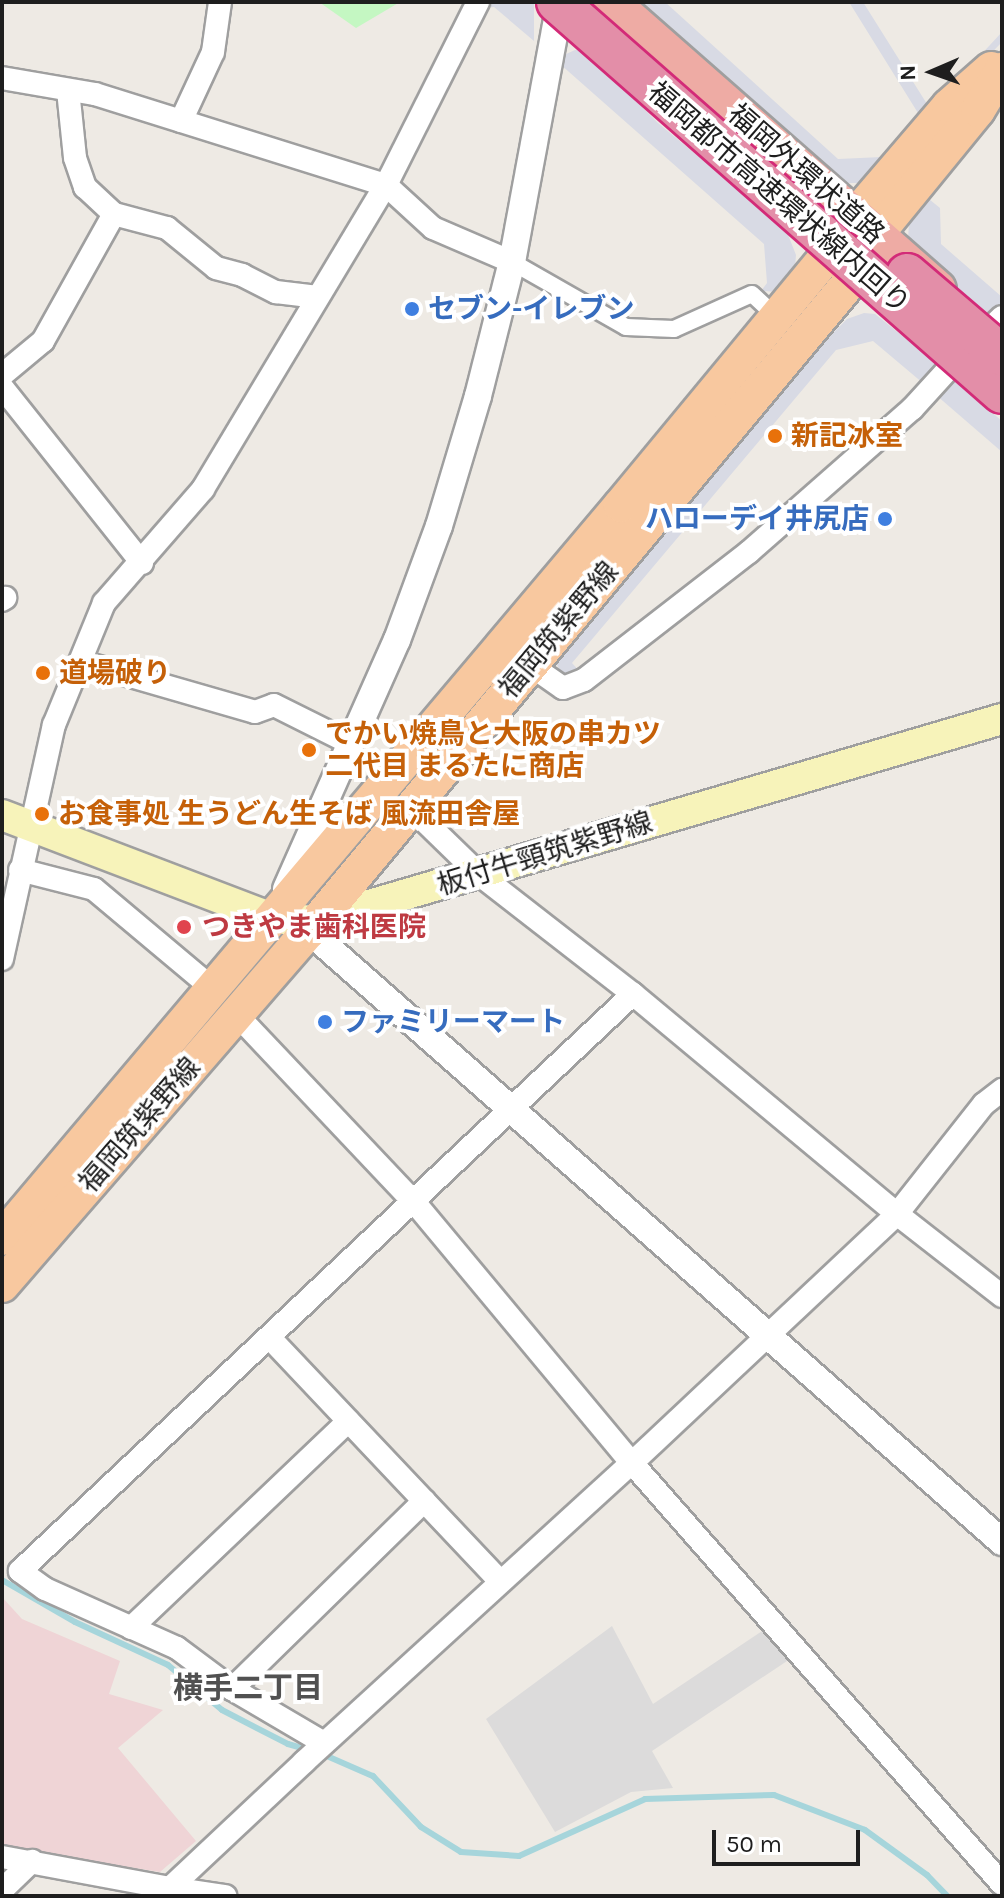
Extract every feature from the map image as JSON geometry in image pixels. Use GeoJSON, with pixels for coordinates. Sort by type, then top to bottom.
{"type":"FeatureCollection","features":[{"type":"Feature","properties":{"kind":"highway","name":"福岡外環状道路"},"geometry":{"type":"LineString","coordinates":[[611,2],[865,226],[998,337]]}},
{"type":"Feature","properties":{"kind":"highway","name":"福岡外環状道路"},"geometry":{"type":"LineString","coordinates":[[566,4],[843,264],[1002,406]]}},
{"type":"Feature","properties":{"kind":"highway"},"geometry":{"type":"LineString","coordinates":[[566,4],[998,337]]}},
{"type":"Feature","properties":{"kind":"highway","name":"福岡都市高速環状線内回り"},"geometry":{"type":"LineString","coordinates":[[566,4],[1002,393]]}},
{"type":"Feature","properties":{"kind":"main road","name":"福岡筑紫野線"},"geometry":{"type":"LineString","coordinates":[[3,1233],[225,1002],[312,926],[530,665],[843,264],[865,226],[949,106],[1002,59]]}},
{"type":"Feature","properties":{"kind":"main road","name":"福岡筑紫野線"},"geometry":{"type":"LineString","coordinates":[[865,226],[978,110],[1002,70]]}},
{"type":"Feature","properties":{"kind":"main road","name":"福岡筑紫野線"},"geometry":{"type":"LineString","coordinates":[[2,1285],[225,1002],[272,918],[776,316],[843,264]]}},
{"type":"Feature","properties":{"kind":"main road","name":"板付牛頸筑紫野線"},"geometry":{"type":"LineString","coordinates":[[16,820],[272,918],[312,926],[1002,719]]}},
{"type":"Feature","properties":{"kind":"street"},"geometry":{"type":"LineString","coordinates":[[181,121],[213,52],[220,2]]}},
{"type":"Feature","properties":{"kind":"street"},"geometry":{"type":"LineString","coordinates":[[2,959],[20,870],[16,820],[104,603],[142,563],[203,489],[386,185],[478,2]]}},
{"type":"Feature","properties":{"kind":"street"},"geometry":{"type":"LineString","coordinates":[[272,918],[397,640],[439,526],[478,396],[512,262],[566,4]]}},
{"type":"Feature","properties":{"kind":"street"},"geometry":{"type":"LineString","coordinates":[[2,78],[68,90],[181,121],[386,185],[433,228],[512,262],[626,327],[674,329],[752,294],[776,316]]}},
{"type":"Feature","properties":{"kind":"street"},"geometry":{"type":"LineString","coordinates":[[68,90],[75,158],[85,187],[114,214],[167,228],[216,268],[242,275],[276,292],[318,297]]}},
{"type":"Feature","properties":{"kind":"street"},"geometry":{"type":"LineString","coordinates":[[2,375],[43,341],[114,214]]}},
{"type":"Feature","properties":{"kind":"street"},"geometry":{"type":"LineString","coordinates":[[530,665],[563,688],[584,680],[749,552],[912,409],[953,364],[998,337]]}},
{"type":"Feature","properties":{"kind":"street"},"geometry":{"type":"LineString","coordinates":[[2,387],[142,563]]}},
{"type":"Feature","properties":{"kind":"street"},"geometry":{"type":"LineString","coordinates":[[82,662],[255,712],[274,705],[352,744]]}},
{"type":"Feature","properties":{"kind":"street"},"geometry":{"type":"LineString","coordinates":[[410,807],[480,875],[633,994],[897,1214],[1002,1296]]}},
{"type":"Feature","properties":{"kind":"street"},"geometry":{"type":"LineString","coordinates":[[20,870],[94,889],[225,1002],[415,1203],[632,1463],[1002,1884]]}},
{"type":"Feature","properties":{"kind":"street"},"geometry":{"type":"LineString","coordinates":[[312,926],[512,1110],[1002,1542]]}},
{"type":"Feature","properties":{"kind":"street"},"geometry":{"type":"LineString","coordinates":[[316,1751],[177,1648],[45,1589],[20,1571],[415,1203],[633,994]]}},
{"type":"Feature","properties":{"kind":"street"},"geometry":{"type":"LineString","coordinates":[[167,1893],[500,1581],[770,1336],[897,1214],[984,1104],[1002,1090]]}},
{"type":"Feature","properties":{"kind":"street"},"geometry":{"type":"LineString","coordinates":[[270,1338],[500,1581]]}},
{"type":"Feature","properties":{"kind":"street"},"geometry":{"type":"LineString","coordinates":[[131,1628],[348,1421]]}},
{"type":"Feature","properties":{"kind":"street"},"geometry":{"type":"LineString","coordinates":[[232,1689],[424,1501]]}},
{"type":"Feature","properties":{"kind":"street"},"geometry":{"type":"LineString","coordinates":[[2,1857],[32,1861],[167,1893],[225,1896]]}},
{"type":"Feature","properties":{"kind":"street"},"geometry":{"type":"LineString","coordinates":[[2,1890],[32,1861]]}},
{"type":"Feature","properties":{"kind":"shaded area"},"geometry":{"type":"Polygon","coordinates":[[[485,2],[534,2],[534,41],[494,7],[482,8],[485,2]]]}},
{"type":"Feature","properties":{"kind":"shaded area"},"geometry":{"type":"Polygon","coordinates":[[[627,2],[665,2],[838,159],[882,157],[918,113],[849,2],[863,2],[927,104],[951,87],[1002,32],[1002,42],[865,183],[837,183],[627,2]]]}},
{"type":"Feature","properties":{"kind":"shaded area"},"geometry":{"type":"Polygon","coordinates":[[[575,50],[587,51],[658,123],[710,166],[720,169],[787,232],[796,255],[794,279],[781,292],[761,291],[767,283],[764,244],[560,64],[564,55],[575,50]]]}},
{"type":"Feature","properties":{"kind":"shaded area"},"geometry":{"type":"Polygon","coordinates":[[[924,195],[940,208],[941,244],[1002,297],[1002,330],[917,257],[908,240],[910,204],[924,195]]]}},
{"type":"Feature","properties":{"kind":"shaded area"},"geometry":{"type":"Polygon","coordinates":[[[864,313],[875,314],[939,365],[924,384],[873,341],[836,350],[572,663],[581,673],[576,677],[562,676],[555,660],[827,339],[847,319],[864,313]]]}},
{"type":"Feature","properties":{"kind":"shaded area"},"geometry":{"type":"Polygon","coordinates":[[[950,377],[1002,421],[1002,452],[936,395],[950,377]]]}},
{"type":"Feature","properties":{"kind":"shaded area"},"geometry":{"type":"Polygon","coordinates":[[[2,1597],[22,1619],[120,1661],[109,1694],[163,1710],[118,1748],[196,1841],[160,1872],[2,1847],[2,1597]]]}},
{"type":"Feature","properties":{"kind":"shaded area"},"geometry":{"type":"Polygon","coordinates":[[[774,1623],[799,1653],[652,1751],[673,1788],[631,1792],[555,1832],[486,1719],[612,1626],[653,1704],[774,1623]]]}},
{"type":"Feature","properties":{"kind":"green space"},"geometry":{"type":"Polygon","coordinates":[[[319,2],[400,2],[356,28],[319,2]]]}},
{"type":"Feature","properties":{"kind":"waterway"},"geometry":{"type":"LineString","coordinates":[[2,1580],[75,1622],[168,1665],[222,1710],[288,1744],[309,1750]]}},
{"type":"Feature","properties":{"kind":"waterway"},"geometry":{"type":"LineString","coordinates":[[320,1753],[373,1776],[421,1827],[461,1852],[519,1856],[645,1799],[774,1795],[865,1830],[927,1875],[947,1896]]}},
{"type":"Feature","properties":{"kind":"place","name":"セブン-イレブン"},"geometry":{"type":"Point","coordinates":[412,309]}},
{"type":"Feature","properties":{"kind":"place","name":"新記冰室"},"geometry":{"type":"Point","coordinates":[775,436]}},
{"type":"Feature","properties":{"kind":"place","name":"ハローデイ井尻店"},"geometry":{"type":"Point","coordinates":[885,519]}},
{"type":"Feature","properties":{"kind":"place","name":"道場破り"},"geometry":{"type":"Point","coordinates":[43,673]}},
{"type":"Feature","properties":{"kind":"place","name":"でかい焼鳥と大阪の串カツ 二代目 まるたに商店"},"geometry":{"type":"Point","coordinates":[309,750]}},
{"type":"Feature","properties":{"kind":"place","name":"お食事処 生うどん生そば 風流田舎屋"},"geometry":{"type":"Point","coordinates":[42,814]}},
{"type":"Feature","properties":{"kind":"place","name":"つきやま歯科医院"},"geometry":{"type":"Point","coordinates":[184,927]}},
{"type":"Feature","properties":{"kind":"place","name":"ファミリーマート"},"geometry":{"type":"Point","coordinates":[325,1022]}},
{"type":"Feature","properties":{"kind":"district","name":"横手二丁目"},"geometry":{"type":"Point","coordinates":[248,1688]}}]}
